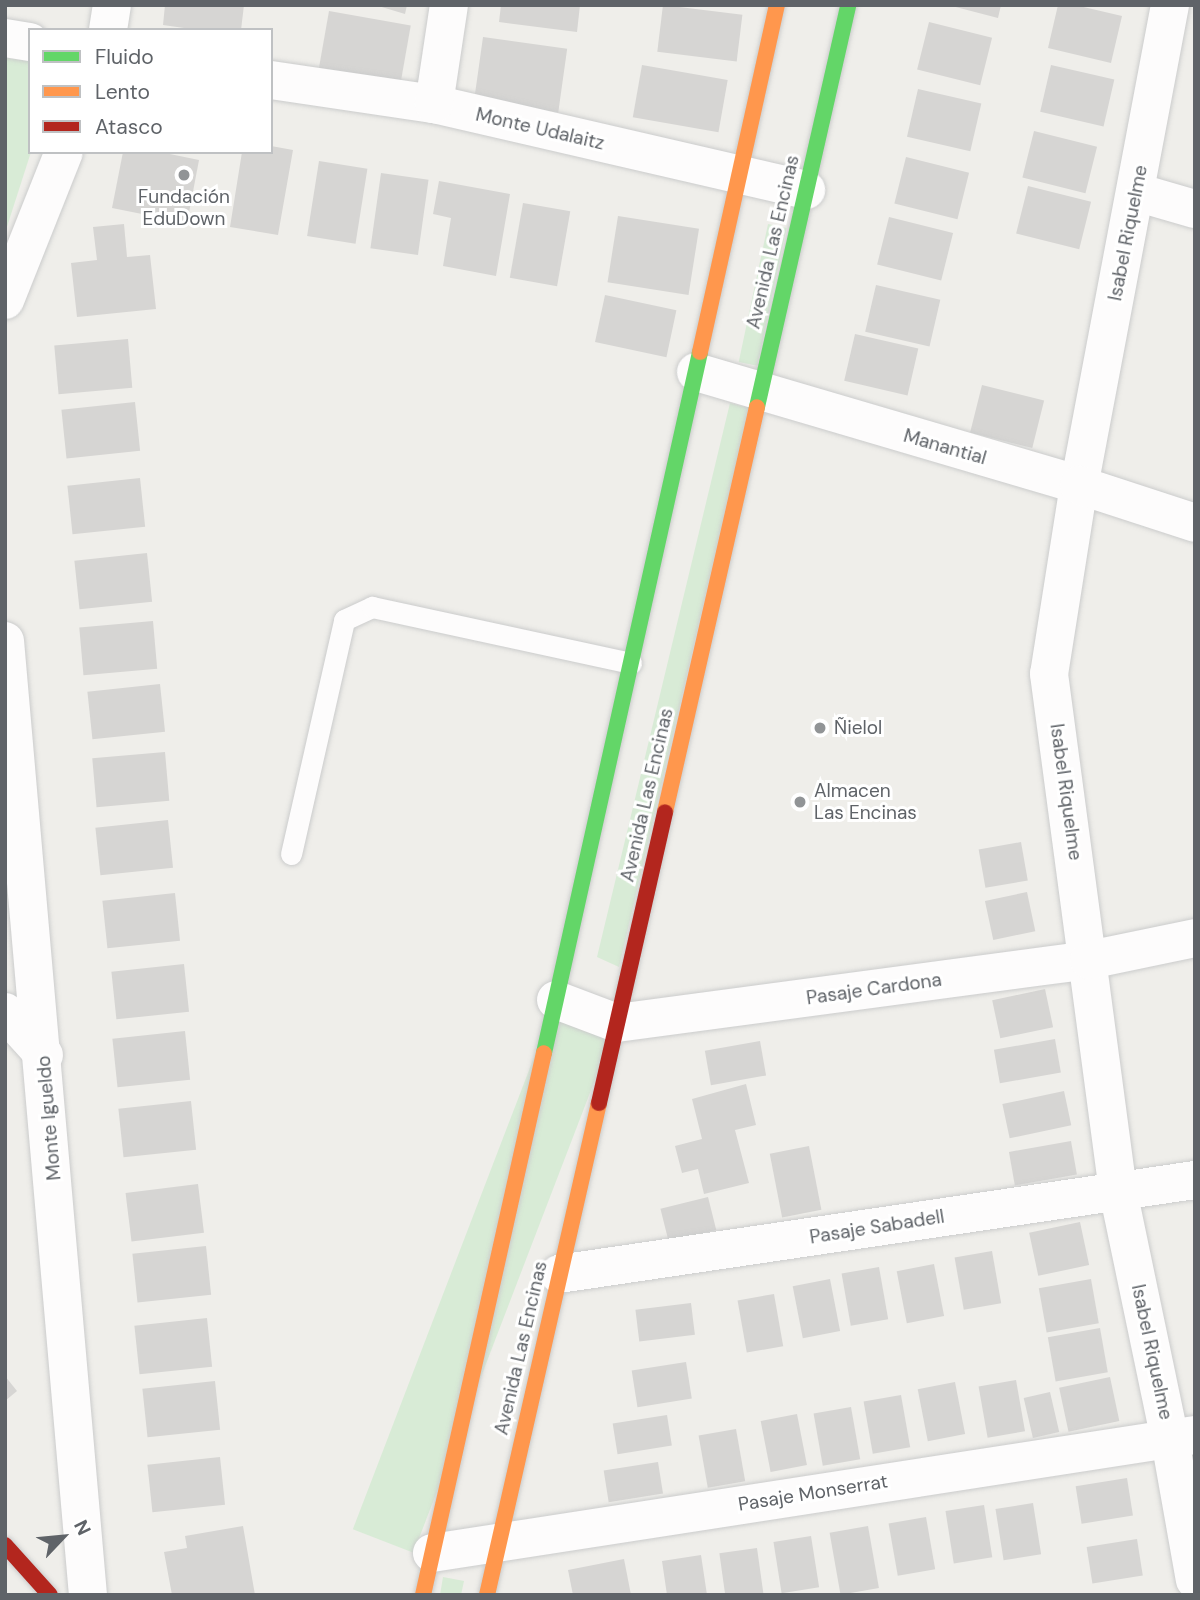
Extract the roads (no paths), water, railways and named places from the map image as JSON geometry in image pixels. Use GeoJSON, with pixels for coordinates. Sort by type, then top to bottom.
{"type":"FeatureCollection","features":[{"type":"Feature","properties":{"kind":"main road"},"geometry":{"type":"LineString","coordinates":[[423,1595],[777,5]]}},
{"type":"Feature","properties":{"kind":"main road","name":"Avenida Las Encinas"},"geometry":{"type":"LineString","coordinates":[[486,1595],[848,5]]}},
{"type":"Feature","properties":{"kind":"main road"},"geometry":{"type":"LineString","coordinates":[[5,1545],[50,1595]]}},
{"type":"Feature","properties":{"kind":"street"},"geometry":{"type":"LineString","coordinates":[[108,28],[112,5]]}},
{"type":"Feature","properties":{"kind":"street"},"geometry":{"type":"LineString","coordinates":[[434,104],[449,5]]}},
{"type":"Feature","properties":{"kind":"street","name":"Isabel Riquelme"},"geometry":{"type":"LineString","coordinates":[[1170,5],[1079,485],[1049,674],[1118,1191],[1182,1438],[1195,1580]]}},
{"type":"Feature","properties":{"kind":"street"},"geometry":{"type":"LineString","coordinates":[[5,38],[28,42]]}},
{"type":"Feature","properties":{"kind":"street","name":"Monte Udalaitz"},"geometry":{"type":"LineString","coordinates":[[273,79],[434,104],[739,177],[806,190]]}},
{"type":"Feature","properties":{"kind":"street"},"geometry":{"type":"LineString","coordinates":[[5,300],[63,154]]}},
{"type":"Feature","properties":{"kind":"street"},"geometry":{"type":"LineString","coordinates":[[1136,192],[1195,209]]}},
{"type":"Feature","properties":{"kind":"street","name":"Manantial"},"geometry":{"type":"LineString","coordinates":[[695,372],[1079,485],[1195,523]]}},
{"type":"Feature","properties":{"kind":"street","name":"Monte Igueldo"},"geometry":{"type":"LineString","coordinates":[[5,641],[44,1055],[88,1595]]}},
{"type":"Feature","properties":{"kind":"street","name":"Pasaje Cardona"},"geometry":{"type":"LineString","coordinates":[[555,1000],[617,1023],[1089,960],[1195,938]]}},
{"type":"Feature","properties":{"kind":"street"},"geometry":{"type":"LineString","coordinates":[[5,1012],[44,1055]]}},
{"type":"Feature","properties":{"kind":"street","name":"Pasaje Sabadell"},"geometry":{"type":"LineString","coordinates":[[559,1274],[1195,1180]]}},
{"type":"Feature","properties":{"kind":"street","name":"Pasaje Monserrat"},"geometry":{"type":"LineString","coordinates":[[432,1553],[1182,1438]]}},
{"type":"Feature","properties":{"kind":"lane"},"geometry":{"type":"LineString","coordinates":[[290,854],[344,620],[372,607],[631,663]]}},
{"type":"Feature","properties":{"kind":"place","name":"Fundación EduDown"},"geometry":{"type":"Point","coordinates":[184,175]}},
{"type":"Feature","properties":{"kind":"place","name":"Ñielol"},"geometry":{"type":"Point","coordinates":[820,728]}},
{"type":"Feature","properties":{"kind":"place","name":"Almacen Las Encinas"},"geometry":{"type":"Point","coordinates":[800,802]}}]}
